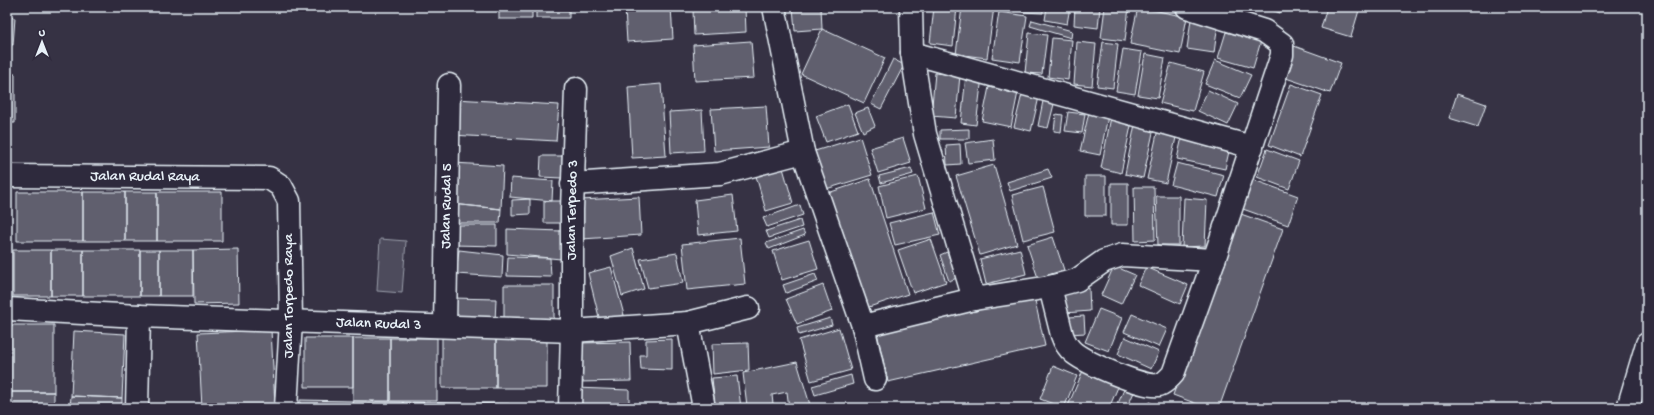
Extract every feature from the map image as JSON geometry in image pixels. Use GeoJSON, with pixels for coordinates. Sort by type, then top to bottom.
{"type":"FeatureCollection","features":[{"type":"Feature","properties":{"kind":"street"},"geometry":{"type":"LineString","coordinates":[[774,7],[803,152],[863,326],[875,379]]}},
{"type":"Feature","properties":{"kind":"street"},"geometry":{"type":"LineString","coordinates":[[911,7],[912,53],[925,134],[974,299]]}},
{"type":"Feature","properties":{"kind":"street"},"geometry":{"type":"LineString","coordinates":[[1050,287],[1062,335],[1072,352],[1089,362],[1145,384],[1157,385],[1164,383],[1173,374],[1214,260],[1282,55],[1282,44],[1264,31],[1187,7]]}},
{"type":"Feature","properties":{"kind":"street"},"geometry":{"type":"LineString","coordinates":[[912,53],[1252,147]]}},
{"type":"Feature","properties":{"kind":"street","name":"Jalan Rudal 5"},"geometry":{"type":"LineString","coordinates":[[445,326],[448,85]]}},
{"type":"Feature","properties":{"kind":"street","name":"Jalan Terpedo 3"},"geometry":{"type":"LineString","coordinates":[[570,408],[572,332],[572,184],[576,89]]}},
{"type":"Feature","properties":{"kind":"street"},"geometry":{"type":"LineString","coordinates":[[572,184],[720,174],[803,152]]}},
{"type":"Feature","properties":{"kind":"street"},"geometry":{"type":"LineString","coordinates":[[7,176],[7,184]]}},
{"type":"Feature","properties":{"kind":"street","name":"Jalan Rudal Raya"},"geometry":{"type":"LineString","coordinates":[[7,176],[270,178],[281,186]]}},
{"type":"Feature","properties":{"kind":"street","name":"Jalan Torpedo Raya"},"geometry":{"type":"LineString","coordinates":[[281,186],[289,201],[291,321],[286,408]]}},
{"type":"Feature","properties":{"kind":"street"},"geometry":{"type":"LineString","coordinates":[[863,326],[974,299],[1050,287],[1077,280],[1104,261],[1122,255],[1214,260]]}},
{"type":"Feature","properties":{"kind":"street","name":"Jalan Rudal 3"},"geometry":{"type":"LineString","coordinates":[[7,309],[139,316],[445,326],[572,332],[688,323],[748,308]]}},
{"type":"Feature","properties":{"kind":"street"},"geometry":{"type":"LineString","coordinates":[[137,408],[139,316]]}},
{"type":"Feature","properties":{"kind":"street"},"geometry":{"type":"LineString","coordinates":[[688,323],[704,408]]}},
{"type":"Feature","properties":{"kind":"street"},"geometry":{"type":"LineString","coordinates":[[1628,408],[1647,344]]}},
{"type":"Feature","properties":{"kind":"shaded area"},"geometry":{"type":"Polygon","coordinates":[[[380,239],[406,241],[402,293],[377,291],[380,239]]]}},
{"type":"Feature","properties":{"kind":"building"},"geometry":{"type":"Polygon","coordinates":[[[499,7],[532,7],[532,19],[499,19],[499,7]]]}},
{"type":"Feature","properties":{"kind":"building"},"geometry":{"type":"Polygon","coordinates":[[[536,7],[569,7],[569,18],[536,18],[536,7]]]}},
{"type":"Feature","properties":{"kind":"building"},"geometry":{"type":"Polygon","coordinates":[[[671,7],[673,39],[627,42],[625,9],[671,7]]]}},
{"type":"Feature","properties":{"kind":"building"},"geometry":{"type":"Polygon","coordinates":[[[745,7],[746,32],[694,35],[693,10],[745,7]]]}},
{"type":"Feature","properties":{"kind":"building"},"geometry":{"type":"Polygon","coordinates":[[[793,7],[821,7],[822,29],[795,31],[793,7]]]}},
{"type":"Feature","properties":{"kind":"building"},"geometry":{"type":"Polygon","coordinates":[[[934,7],[957,7],[953,46],[930,43],[934,7]]]}},
{"type":"Feature","properties":{"kind":"building"},"geometry":{"type":"Polygon","coordinates":[[[962,7],[994,7],[987,58],[956,54],[962,7]]]}},
{"type":"Feature","properties":{"kind":"building"},"geometry":{"type":"Polygon","coordinates":[[[1022,7],[1043,7],[1043,13],[1022,12],[1022,7]]]}},
{"type":"Feature","properties":{"kind":"building"},"geometry":{"type":"Polygon","coordinates":[[[1047,7],[1070,7],[1067,24],[1045,20],[1047,7]]]}},
{"type":"Feature","properties":{"kind":"building"},"geometry":{"type":"Polygon","coordinates":[[[1075,7],[1100,7],[1098,28],[1074,25],[1075,7]]]}},
{"type":"Feature","properties":{"kind":"building"},"geometry":{"type":"Polygon","coordinates":[[[1105,7],[1129,7],[1125,41],[1101,38],[1105,7]]]}},
{"type":"Feature","properties":{"kind":"building"},"geometry":{"type":"Polygon","coordinates":[[[1138,7],[1187,17],[1180,54],[1130,44],[1138,7]]]}},
{"type":"Feature","properties":{"kind":"building"},"geometry":{"type":"Polygon","coordinates":[[[1263,7],[1282,7],[1280,13],[1263,7]]]}},
{"type":"Feature","properties":{"kind":"building"},"geometry":{"type":"Polygon","coordinates":[[[1327,7],[1360,7],[1351,37],[1321,28],[1327,7]]]}},
{"type":"Feature","properties":{"kind":"building"},"geometry":{"type":"Polygon","coordinates":[[[999,12],[1027,16],[1020,62],[992,58],[999,12]]]}},
{"type":"Feature","properties":{"kind":"building"},"geometry":{"type":"Polygon","coordinates":[[[7,17],[15,18],[13,45],[7,44],[7,17]]]}},
{"type":"Feature","properties":{"kind":"building"},"geometry":{"type":"Polygon","coordinates":[[[1191,19],[1218,23],[1214,53],[1187,49],[1191,19]]]}},
{"type":"Feature","properties":{"kind":"building"},"geometry":{"type":"Polygon","coordinates":[[[1032,20],[1072,31],[1071,38],[1030,26],[1032,20]]]}},
{"type":"Feature","properties":{"kind":"building"},"geometry":{"type":"Polygon","coordinates":[[[822,29],[885,58],[864,103],[801,74],[822,29]]]}},
{"type":"Feature","properties":{"kind":"building"},"geometry":{"type":"Polygon","coordinates":[[[1226,32],[1261,41],[1253,68],[1218,58],[1226,32]]]}},
{"type":"Feature","properties":{"kind":"building"},"geometry":{"type":"Polygon","coordinates":[[[1029,33],[1047,35],[1042,74],[1025,73],[1029,33]]]}},
{"type":"Feature","properties":{"kind":"building"},"geometry":{"type":"Polygon","coordinates":[[[1052,38],[1072,40],[1068,80],[1048,77],[1052,38]]]}},
{"type":"Feature","properties":{"kind":"building"},"geometry":{"type":"Polygon","coordinates":[[[751,41],[754,78],[695,81],[693,45],[751,41]]]}},
{"type":"Feature","properties":{"kind":"building"},"geometry":{"type":"Polygon","coordinates":[[[1077,42],[1096,44],[1092,86],[1074,84],[1077,42]]]}},
{"type":"Feature","properties":{"kind":"building"},"geometry":{"type":"Polygon","coordinates":[[[1103,42],[1118,44],[1113,88],[1097,86],[1103,42]]]}},
{"type":"Feature","properties":{"kind":"building"},"geometry":{"type":"Polygon","coordinates":[[[1294,46],[1341,63],[1330,93],[1283,77],[1294,46]]]}},
{"type":"Feature","properties":{"kind":"building"},"geometry":{"type":"Polygon","coordinates":[[[1123,49],[1142,52],[1135,94],[1116,91],[1123,49]]]}},
{"type":"Feature","properties":{"kind":"building"},"geometry":{"type":"Polygon","coordinates":[[[1145,54],[1165,58],[1158,98],[1138,95],[1145,54]]]}},
{"type":"Feature","properties":{"kind":"building"},"geometry":{"type":"Polygon","coordinates":[[[893,59],[904,65],[881,109],[871,104],[893,59]]]}},
{"type":"Feature","properties":{"kind":"building"},"geometry":{"type":"Polygon","coordinates":[[[1215,60],[1251,75],[1240,98],[1205,84],[1215,60]]]}},
{"type":"Feature","properties":{"kind":"building"},"geometry":{"type":"Polygon","coordinates":[[[1171,63],[1204,72],[1193,111],[1160,103],[1171,63]]]}},
{"type":"Feature","properties":{"kind":"building"},"geometry":{"type":"Polygon","coordinates":[[[935,73],[960,75],[956,118],[931,116],[935,73]]]}},
{"type":"Feature","properties":{"kind":"building"},"geometry":{"type":"Polygon","coordinates":[[[7,74],[15,74],[15,123],[7,123],[7,74]]]}},
{"type":"Feature","properties":{"kind":"building"},"geometry":{"type":"Polygon","coordinates":[[[966,75],[982,77],[976,125],[961,123],[966,75]]]}},
{"type":"Feature","properties":{"kind":"building"},"geometry":{"type":"Polygon","coordinates":[[[661,84],[666,156],[632,158],[628,87],[661,84]]]}},
{"type":"Feature","properties":{"kind":"building"},"geometry":{"type":"Polygon","coordinates":[[[1291,84],[1322,95],[1300,157],[1269,145],[1291,84]]]}},
{"type":"Feature","properties":{"kind":"building"},"geometry":{"type":"Polygon","coordinates":[[[989,87],[1018,92],[1011,127],[982,121],[989,87]]]}},
{"type":"Feature","properties":{"kind":"building"},"geometry":{"type":"Polygon","coordinates":[[[1208,90],[1238,104],[1228,125],[1198,111],[1208,90]]]}},
{"type":"Feature","properties":{"kind":"building"},"geometry":{"type":"Polygon","coordinates":[[[1022,94],[1039,97],[1031,131],[1014,127],[1022,94]]]}},
{"type":"Feature","properties":{"kind":"building"},"geometry":{"type":"Polygon","coordinates":[[[1457,94],[1486,104],[1478,127],[1449,118],[1457,94]]]}},
{"type":"Feature","properties":{"kind":"building"},"geometry":{"type":"Polygon","coordinates":[[[455,99],[559,105],[556,141],[452,135],[455,99]]]}},
{"type":"Feature","properties":{"kind":"building"},"geometry":{"type":"Polygon","coordinates":[[[1043,101],[1054,104],[1048,128],[1038,126],[1043,101]]]}},
{"type":"Feature","properties":{"kind":"building"},"geometry":{"type":"Polygon","coordinates":[[[848,104],[858,131],[826,142],[816,116],[848,104]]]}},
{"type":"Feature","properties":{"kind":"building"},"geometry":{"type":"Polygon","coordinates":[[[766,106],[769,147],[714,151],[711,109],[766,106]]]}},
{"type":"Feature","properties":{"kind":"building"},"geometry":{"type":"Polygon","coordinates":[[[868,108],[875,126],[863,132],[855,113],[868,108]]]}},
{"type":"Feature","properties":{"kind":"building"},"geometry":{"type":"Polygon","coordinates":[[[702,110],[704,151],[671,153],[669,112],[702,110]]]}},
{"type":"Feature","properties":{"kind":"building"},"geometry":{"type":"Polygon","coordinates":[[[1068,112],[1085,114],[1082,133],[1065,131],[1068,112]]]}},
{"type":"Feature","properties":{"kind":"building"},"geometry":{"type":"Polygon","coordinates":[[[1089,112],[1108,116],[1100,155],[1080,151],[1089,112]]]}},
{"type":"Feature","properties":{"kind":"building"},"geometry":{"type":"Polygon","coordinates":[[[1056,114],[1063,115],[1061,132],[1054,131],[1056,114]]]}},
{"type":"Feature","properties":{"kind":"building"},"geometry":{"type":"Polygon","coordinates":[[[1111,117],[1132,121],[1121,173],[1101,168],[1111,117]]]}},
{"type":"Feature","properties":{"kind":"building"},"geometry":{"type":"Polygon","coordinates":[[[1135,124],[1154,128],[1143,178],[1125,174],[1135,124]]]}},
{"type":"Feature","properties":{"kind":"building"},"geometry":{"type":"Polygon","coordinates":[[[969,129],[969,139],[940,139],[940,130],[969,129]]]}},
{"type":"Feature","properties":{"kind":"building"},"geometry":{"type":"Polygon","coordinates":[[[1158,129],[1177,133],[1166,183],[1147,179],[1158,129]]]}},
{"type":"Feature","properties":{"kind":"building"},"geometry":{"type":"Polygon","coordinates":[[[860,137],[872,175],[826,189],[815,151],[860,137]]]}},
{"type":"Feature","properties":{"kind":"building"},"geometry":{"type":"Polygon","coordinates":[[[1182,137],[1230,147],[1225,169],[1177,159],[1182,137]]]}},
{"type":"Feature","properties":{"kind":"building"},"geometry":{"type":"Polygon","coordinates":[[[903,138],[911,163],[878,173],[870,148],[903,138]]]}},
{"type":"Feature","properties":{"kind":"building"},"geometry":{"type":"Polygon","coordinates":[[[993,139],[995,160],[968,163],[965,143],[993,139]]]}},
{"type":"Feature","properties":{"kind":"building"},"geometry":{"type":"Polygon","coordinates":[[[960,144],[961,164],[947,165],[946,145],[960,144]]]}},
{"type":"Feature","properties":{"kind":"building"},"geometry":{"type":"Polygon","coordinates":[[[1267,149],[1299,161],[1289,189],[1257,177],[1267,149]]]}},
{"type":"Feature","properties":{"kind":"building"},"geometry":{"type":"Polygon","coordinates":[[[541,156],[563,156],[562,178],[540,177],[541,156]]]}},
{"type":"Feature","properties":{"kind":"building"},"geometry":{"type":"Polygon","coordinates":[[[781,161],[793,203],[766,211],[754,169],[781,161]]]}},
{"type":"Feature","properties":{"kind":"building"},"geometry":{"type":"Polygon","coordinates":[[[454,163],[503,166],[501,209],[452,204],[454,163]]]}},
{"type":"Feature","properties":{"kind":"building"},"geometry":{"type":"Polygon","coordinates":[[[1177,163],[1224,175],[1218,197],[1171,185],[1177,163]]]}},
{"type":"Feature","properties":{"kind":"building"},"geometry":{"type":"Polygon","coordinates":[[[994,165],[1017,244],[980,255],[956,176],[994,165]]]}},
{"type":"Feature","properties":{"kind":"building"},"geometry":{"type":"Polygon","coordinates":[[[911,168],[913,174],[881,183],[879,176],[911,168]]]}},
{"type":"Feature","properties":{"kind":"building"},"geometry":{"type":"Polygon","coordinates":[[[1048,169],[1052,178],[1010,191],[1007,182],[1048,169]]]}},
{"type":"Feature","properties":{"kind":"building"},"geometry":{"type":"Polygon","coordinates":[[[918,176],[926,208],[886,218],[879,186],[918,176]]]}},
{"type":"Feature","properties":{"kind":"building"},"geometry":{"type":"Polygon","coordinates":[[[1085,176],[1106,176],[1106,216],[1085,216],[1085,176]]]}},
{"type":"Feature","properties":{"kind":"building"},"geometry":{"type":"Polygon","coordinates":[[[511,178],[553,181],[552,201],[510,197],[511,178]]]}},
{"type":"Feature","properties":{"kind":"building"},"geometry":{"type":"Polygon","coordinates":[[[870,179],[908,294],[866,308],[828,193],[870,179]]]}},
{"type":"Feature","properties":{"kind":"building"},"geometry":{"type":"Polygon","coordinates":[[[1251,179],[1298,196],[1288,225],[1240,208],[1251,179]]]}},
{"type":"Feature","properties":{"kind":"building"},"geometry":{"type":"Polygon","coordinates":[[[1111,183],[1128,183],[1128,225],[1111,225],[1111,183]]]}},
{"type":"Feature","properties":{"kind":"building"},"geometry":{"type":"Polygon","coordinates":[[[1043,187],[1055,232],[1023,240],[1012,195],[1043,187]]]}},
{"type":"Feature","properties":{"kind":"building"},"geometry":{"type":"Polygon","coordinates":[[[1134,187],[1154,187],[1155,240],[1135,241],[1134,187]]]}},
{"type":"Feature","properties":{"kind":"building"},"geometry":{"type":"Polygon","coordinates":[[[17,192],[83,192],[83,241],[17,241],[17,192]]]}},
{"type":"Feature","properties":{"kind":"building"},"geometry":{"type":"Polygon","coordinates":[[[83,192],[125,192],[125,241],[83,241],[83,192]]]}},
{"type":"Feature","properties":{"kind":"building"},"geometry":{"type":"Polygon","coordinates":[[[125,192],[157,192],[157,241],[125,241],[125,192]]]}},
{"type":"Feature","properties":{"kind":"building"},"geometry":{"type":"Polygon","coordinates":[[[157,192],[222,192],[222,241],[157,241],[157,192]]]}},
{"type":"Feature","properties":{"kind":"building"},"geometry":{"type":"Polygon","coordinates":[[[733,195],[737,231],[698,235],[695,200],[733,195]]]}},
{"type":"Feature","properties":{"kind":"building"},"geometry":{"type":"Polygon","coordinates":[[[1156,196],[1179,196],[1179,245],[1158,245],[1156,196]]]}},
{"type":"Feature","properties":{"kind":"building"},"geometry":{"type":"Polygon","coordinates":[[[639,197],[641,235],[582,239],[580,200],[639,197]]]}},
{"type":"Feature","properties":{"kind":"building"},"geometry":{"type":"Polygon","coordinates":[[[1184,198],[1207,200],[1205,246],[1182,247],[1184,198]]]}},
{"type":"Feature","properties":{"kind":"building"},"geometry":{"type":"Polygon","coordinates":[[[530,199],[530,214],[512,215],[512,200],[530,199]]]}},
{"type":"Feature","properties":{"kind":"building"},"geometry":{"type":"Polygon","coordinates":[[[544,201],[563,201],[563,223],[544,223],[544,201]]]}},
{"type":"Feature","properties":{"kind":"building"},"geometry":{"type":"Polygon","coordinates":[[[452,204],[501,209],[500,223],[450,223],[452,204]]]}},
{"type":"Feature","properties":{"kind":"building"},"geometry":{"type":"Polygon","coordinates":[[[800,205],[803,215],[767,227],[763,218],[800,205]]]}},
{"type":"Feature","properties":{"kind":"building"},"geometry":{"type":"Polygon","coordinates":[[[934,212],[940,235],[895,245],[889,223],[934,212]]]}},
{"type":"Feature","properties":{"kind":"building"},"geometry":{"type":"Polygon","coordinates":[[[1238,213],[1283,229],[1219,408],[1208,408],[1173,395],[1238,213]]]}},
{"type":"Feature","properties":{"kind":"building"},"geometry":{"type":"Polygon","coordinates":[[[800,220],[802,227],[769,238],[766,231],[800,220]]]}},
{"type":"Feature","properties":{"kind":"building"},"geometry":{"type":"Polygon","coordinates":[[[454,225],[497,225],[497,246],[453,245],[454,225]]]}},
{"type":"Feature","properties":{"kind":"building"},"geometry":{"type":"Polygon","coordinates":[[[507,229],[561,231],[561,259],[507,254],[507,229]]]}},
{"type":"Feature","properties":{"kind":"building"},"geometry":{"type":"Polygon","coordinates":[[[803,230],[805,235],[769,249],[766,243],[803,230]]]}},
{"type":"Feature","properties":{"kind":"building"},"geometry":{"type":"Polygon","coordinates":[[[1053,237],[1064,270],[1038,278],[1027,245],[1053,237]]]}},
{"type":"Feature","properties":{"kind":"building"},"geometry":{"type":"Polygon","coordinates":[[[740,238],[745,284],[687,290],[682,244],[740,238]]]}},
{"type":"Feature","properties":{"kind":"building"},"geometry":{"type":"Polygon","coordinates":[[[931,239],[946,282],[913,293],[898,250],[931,239]]]}},
{"type":"Feature","properties":{"kind":"building"},"geometry":{"type":"Polygon","coordinates":[[[809,240],[818,269],[782,280],[773,251],[809,240]]]}},
{"type":"Feature","properties":{"kind":"building"},"geometry":{"type":"Polygon","coordinates":[[[633,248],[644,289],[622,296],[611,256],[633,248]]]}},
{"type":"Feature","properties":{"kind":"building"},"geometry":{"type":"Polygon","coordinates":[[[238,249],[239,303],[194,304],[193,250],[238,249]]]}},
{"type":"Feature","properties":{"kind":"building"},"geometry":{"type":"Polygon","coordinates":[[[1020,249],[1026,274],[986,284],[980,259],[1020,249]]]}},
{"type":"Feature","properties":{"kind":"building"},"geometry":{"type":"Polygon","coordinates":[[[13,250],[51,250],[51,296],[13,296],[13,250]]]}},
{"type":"Feature","properties":{"kind":"building"},"geometry":{"type":"Polygon","coordinates":[[[51,250],[83,250],[83,296],[51,296],[51,250]]]}},
{"type":"Feature","properties":{"kind":"building"},"geometry":{"type":"Polygon","coordinates":[[[83,250],[140,250],[140,296],[83,296],[83,250]]]}},
{"type":"Feature","properties":{"kind":"building"},"geometry":{"type":"Polygon","coordinates":[[[140,250],[159,250],[159,296],[140,296],[140,250]]]}},
{"type":"Feature","properties":{"kind":"building"},"geometry":{"type":"Polygon","coordinates":[[[159,250],[193,250],[193,296],[159,296],[159,250]]]}},
{"type":"Feature","properties":{"kind":"building"},"geometry":{"type":"Polygon","coordinates":[[[459,250],[503,255],[502,277],[456,274],[459,250]]]}},
{"type":"Feature","properties":{"kind":"building"},"geometry":{"type":"Polygon","coordinates":[[[947,252],[957,278],[949,281],[940,255],[947,252]]]}},
{"type":"Feature","properties":{"kind":"building"},"geometry":{"type":"Polygon","coordinates":[[[677,253],[683,283],[648,288],[640,259],[677,253]]]}},
{"type":"Feature","properties":{"kind":"building"},"geometry":{"type":"Polygon","coordinates":[[[508,257],[550,258],[551,277],[507,276],[508,257]]]}},
{"type":"Feature","properties":{"kind":"building"},"geometry":{"type":"Polygon","coordinates":[[[1114,266],[1135,275],[1121,304],[1101,295],[1114,266]]]}},
{"type":"Feature","properties":{"kind":"building"},"geometry":{"type":"Polygon","coordinates":[[[611,267],[624,315],[600,321],[588,273],[611,267]]]}},
{"type":"Feature","properties":{"kind":"building"},"geometry":{"type":"Polygon","coordinates":[[[1146,267],[1188,285],[1180,304],[1138,285],[1146,267]]]}},
{"type":"Feature","properties":{"kind":"building"},"geometry":{"type":"Polygon","coordinates":[[[815,274],[818,281],[786,293],[783,285],[815,274]]]}},
{"type":"Feature","properties":{"kind":"building"},"geometry":{"type":"Polygon","coordinates":[[[504,285],[554,285],[554,319],[504,319],[504,285]]]}},
{"type":"Feature","properties":{"kind":"building"},"geometry":{"type":"Polygon","coordinates":[[[823,285],[832,311],[797,324],[786,299],[823,285]]]}},
{"type":"Feature","properties":{"kind":"building"},"geometry":{"type":"Polygon","coordinates":[[[1089,288],[1090,311],[1065,313],[1064,290],[1089,288]]]}},
{"type":"Feature","properties":{"kind":"building"},"geometry":{"type":"Polygon","coordinates":[[[1033,292],[1045,346],[888,382],[876,328],[1033,292]]]}},
{"type":"Feature","properties":{"kind":"building"},"geometry":{"type":"Polygon","coordinates":[[[452,298],[496,299],[495,322],[451,321],[452,298]]]}},
{"type":"Feature","properties":{"kind":"building"},"geometry":{"type":"Polygon","coordinates":[[[1099,309],[1122,318],[1109,351],[1085,342],[1099,309]]]}},
{"type":"Feature","properties":{"kind":"building"},"geometry":{"type":"Polygon","coordinates":[[[1132,314],[1167,329],[1159,347],[1124,332],[1132,314]]]}},
{"type":"Feature","properties":{"kind":"building"},"geometry":{"type":"Polygon","coordinates":[[[1084,316],[1085,333],[1070,334],[1069,317],[1084,316]]]}},
{"type":"Feature","properties":{"kind":"building"},"geometry":{"type":"Polygon","coordinates":[[[830,318],[832,325],[799,335],[797,328],[830,318]]]}},
{"type":"Feature","properties":{"kind":"building"},"geometry":{"type":"Polygon","coordinates":[[[10,325],[54,325],[54,392],[10,392],[10,325]]]}},
{"type":"Feature","properties":{"kind":"building"},"geometry":{"type":"Polygon","coordinates":[[[839,328],[851,370],[811,381],[799,340],[839,328]]]}},
{"type":"Feature","properties":{"kind":"building"},"geometry":{"type":"Polygon","coordinates":[[[271,330],[275,405],[202,408],[198,333],[271,330]]]}},
{"type":"Feature","properties":{"kind":"building"},"geometry":{"type":"Polygon","coordinates":[[[74,331],[125,334],[122,398],[71,396],[74,331]]]}},
{"type":"Feature","properties":{"kind":"building"},"geometry":{"type":"Polygon","coordinates":[[[1125,337],[1159,352],[1151,369],[1118,354],[1125,337]]]}},
{"type":"Feature","properties":{"kind":"building"},"geometry":{"type":"Polygon","coordinates":[[[305,338],[353,338],[353,387],[305,387],[305,338]]]}},
{"type":"Feature","properties":{"kind":"building"},"geometry":{"type":"Polygon","coordinates":[[[353,338],[390,338],[390,401],[353,401],[353,338]]]}},
{"type":"Feature","properties":{"kind":"building"},"geometry":{"type":"Polygon","coordinates":[[[390,338],[437,338],[437,401],[390,401],[390,338]]]}},
{"type":"Feature","properties":{"kind":"building"},"geometry":{"type":"Polygon","coordinates":[[[442,338],[496,338],[496,388],[442,388],[442,338]]]}},
{"type":"Feature","properties":{"kind":"building"},"geometry":{"type":"Polygon","coordinates":[[[496,338],[547,338],[547,388],[496,388],[496,338]]]}},
{"type":"Feature","properties":{"kind":"building"},"geometry":{"type":"Polygon","coordinates":[[[672,339],[672,370],[641,369],[640,355],[646,355],[646,340],[672,339]]]}},
{"type":"Feature","properties":{"kind":"building"},"geometry":{"type":"Polygon","coordinates":[[[630,342],[631,381],[577,382],[577,343],[630,342]]]}},
{"type":"Feature","properties":{"kind":"building"},"geometry":{"type":"Polygon","coordinates":[[[748,343],[749,370],[713,374],[712,344],[748,343]]]}},
{"type":"Feature","properties":{"kind":"building"},"geometry":{"type":"Polygon","coordinates":[[[797,362],[811,408],[789,408],[787,392],[772,395],[773,404],[747,406],[743,373],[797,362]]]}},
{"type":"Feature","properties":{"kind":"building"},"geometry":{"type":"Polygon","coordinates":[[[1053,366],[1077,376],[1064,408],[1040,399],[1053,366]]]}},
{"type":"Feature","properties":{"kind":"building"},"geometry":{"type":"Polygon","coordinates":[[[1085,366],[1121,380],[1109,408],[1067,408],[1085,366]]]}},
{"type":"Feature","properties":{"kind":"building"},"geometry":{"type":"Polygon","coordinates":[[[851,375],[853,384],[815,395],[812,386],[851,375]]]}},
{"type":"Feature","properties":{"kind":"building"},"geometry":{"type":"Polygon","coordinates":[[[737,376],[741,408],[715,408],[712,378],[737,376]]]}},
{"type":"Feature","properties":{"kind":"building"},"geometry":{"type":"Polygon","coordinates":[[[1126,385],[1135,390],[1127,408],[1116,408],[1126,385]]]}},
{"type":"Feature","properties":{"kind":"building"},"geometry":{"type":"Polygon","coordinates":[[[575,388],[629,390],[629,408],[574,408],[575,388]]]}},
{"type":"Feature","properties":{"kind":"building"},"geometry":{"type":"Polygon","coordinates":[[[10,392],[54,392],[54,408],[10,408],[10,392]]]}},
{"type":"Feature","properties":{"kind":"building"},"geometry":{"type":"Polygon","coordinates":[[[71,396],[122,398],[122,408],[70,408],[71,396]]]}},
{"type":"Feature","properties":{"kind":"building"},"geometry":{"type":"Polygon","coordinates":[[[300,400],[353,401],[353,408],[300,408],[300,400]]]}},
{"type":"Feature","properties":{"kind":"building"},"geometry":{"type":"Polygon","coordinates":[[[353,401],[403,402],[403,408],[353,408],[353,401]]]}},
{"type":"Feature","properties":{"kind":"building"},"geometry":{"type":"Polygon","coordinates":[[[403,402],[445,403],[444,408],[403,408],[403,402]]]}},
{"type":"Feature","properties":{"kind":"building"},"geometry":{"type":"Polygon","coordinates":[[[1149,402],[1162,408],[1146,408],[1149,402]]]}},
{"type":"Feature","properties":{"kind":"building"},"geometry":{"type":"Polygon","coordinates":[[[445,403],[509,404],[509,408],[444,408],[445,403]]]}}]}
